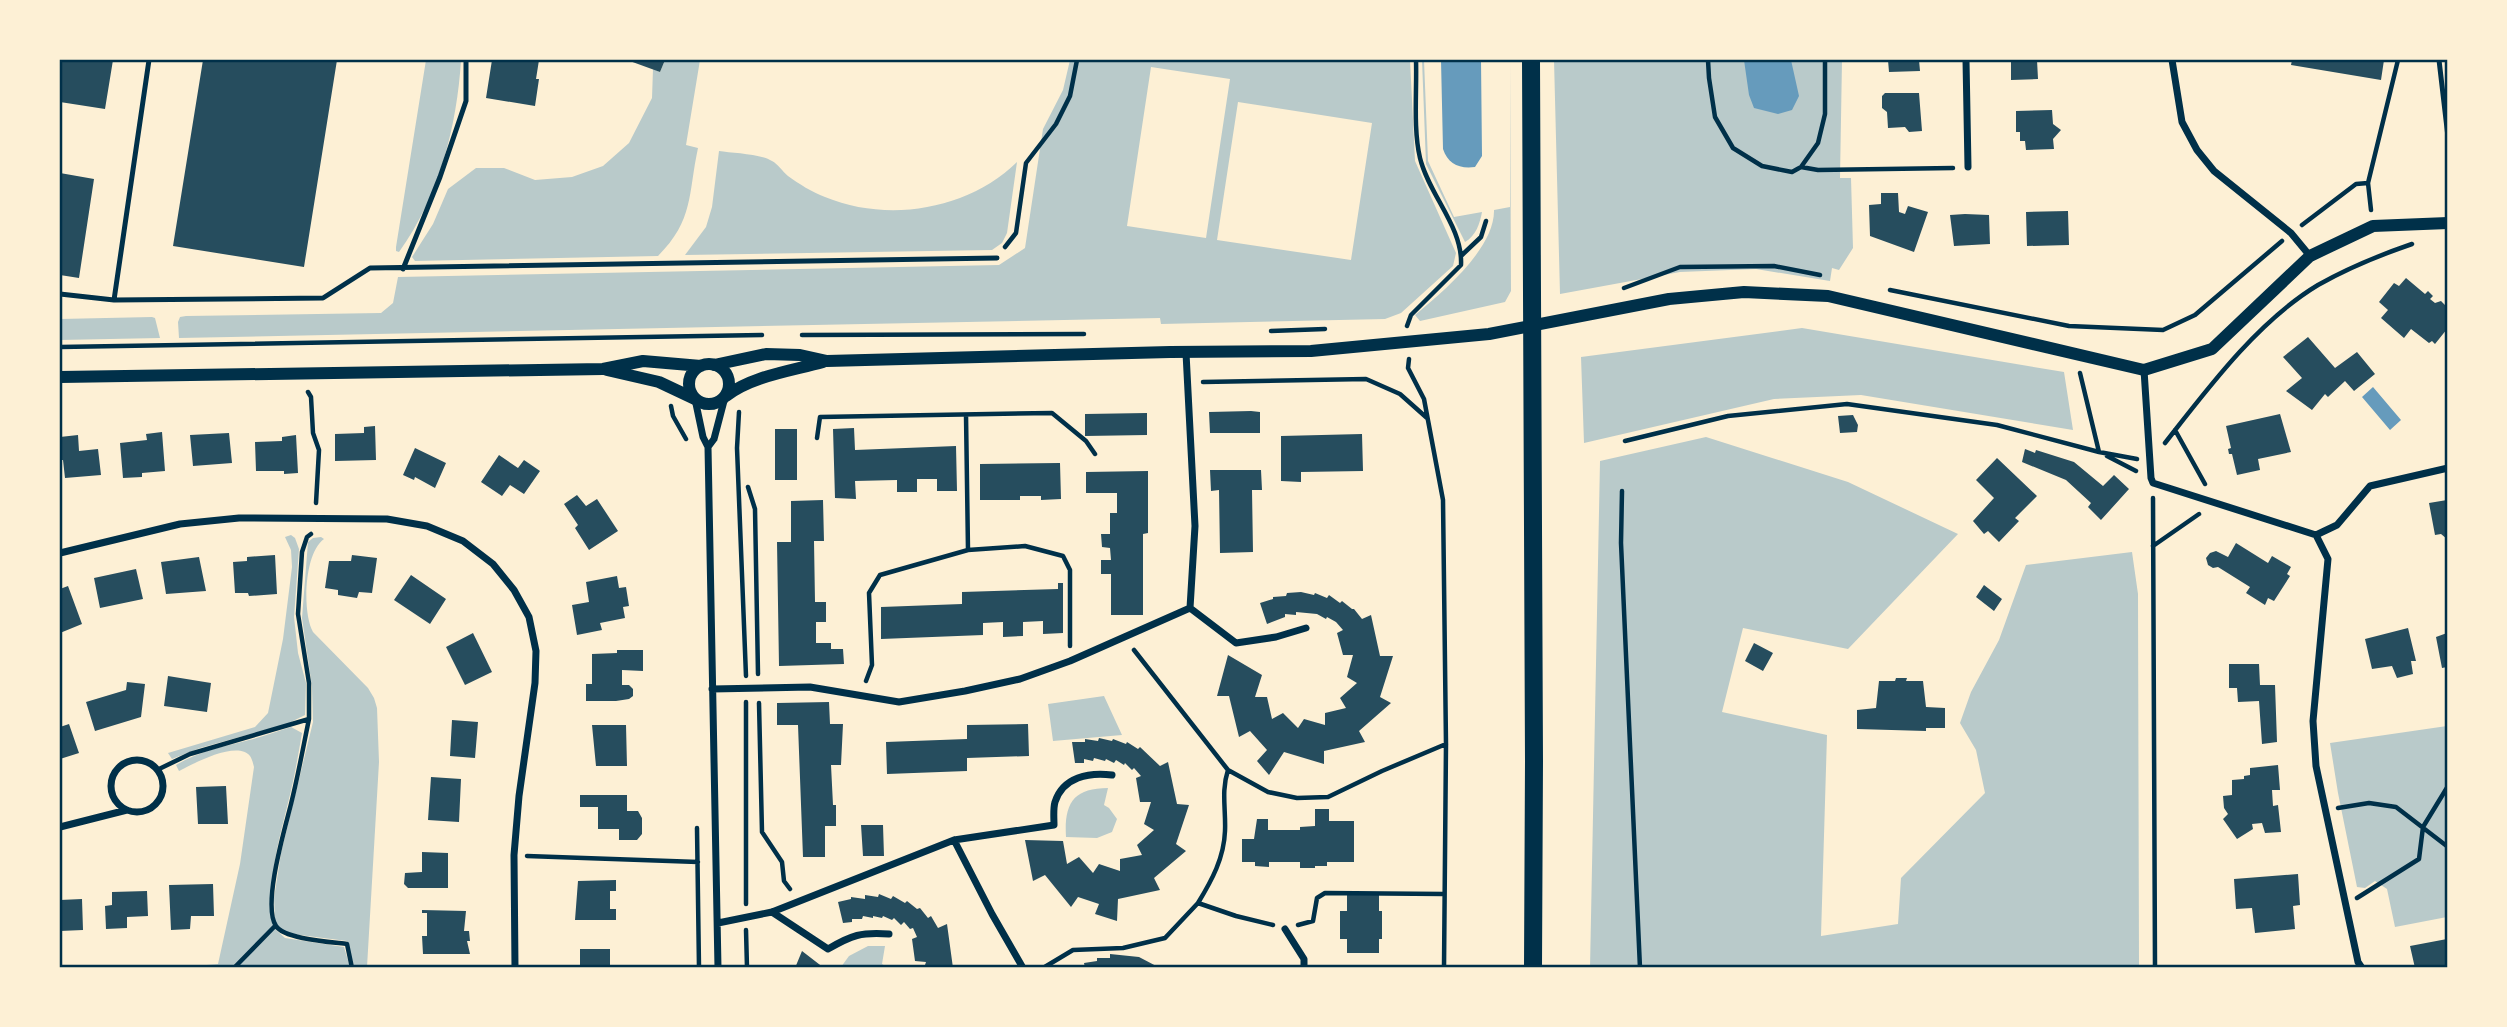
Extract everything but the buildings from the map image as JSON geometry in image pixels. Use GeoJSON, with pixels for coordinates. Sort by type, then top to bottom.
{"type":"FeatureCollection","features":[{"type":"Feature","properties":{"kind":"main road"},"geometry":{"type":"LineString","coordinates":[[1531,60],[1533,968]]}},
{"type":"Feature","properties":{"kind":"street"},"geometry":{"type":"LineString","coordinates":[[1966,60],[1968,167]]}},
{"type":"Feature","properties":{"kind":"street"},"geometry":{"type":"LineString","coordinates":[[2172,60],[2182,122],[2197,150],[2214,171],[2291,233],[2310,257]]}},
{"type":"Feature","properties":{"kind":"street"},"geometry":{"type":"LineString","coordinates":[[718,968],[708,447],[703,438],[695,399],[688,387],[695,369],[766,354],[800,355],[827,361],[1311,351],[1489,334],[1669,299],[1744,292],[1828,296],[2144,370],[2212,349],[2310,257],[2373,226],[2448,223]]}},
{"type":"Feature","properties":{"kind":"street"},"geometry":{"type":"LineString","coordinates":[[1186,354],[1195,526],[1189,608]]}},
{"type":"Feature","properties":{"kind":"street"},"geometry":{"type":"LineString","coordinates":[[60,377],[603,369],[643,361],[707,365],[720,367],[728,378],[728,391],[708,447]]}},
{"type":"Feature","properties":{"kind":"street"},"geometry":{"type":"LineString","coordinates":[[603,369],[659,382],[700,403],[713,404],[740,387],[827,361]]}},
{"type":"Feature","properties":{"kind":"street"},"geometry":{"type":"LineString","coordinates":[[2144,370],[2152,480],[2316,535],[2337,525],[2370,486],[2448,468]]}},
{"type":"Feature","properties":{"kind":"street"},"geometry":{"type":"LineString","coordinates":[[60,553],[180,524],[239,518],[387,519],[427,526],[463,541],[493,564],[514,590],[528,617],[536,651],[535,683],[519,796],[514,855],[515,968]]}},
{"type":"Feature","properties":{"kind":"street"},"geometry":{"type":"LineString","coordinates":[[2316,535],[2328,559],[2313,721],[2316,766],[2345,905],[2358,962],[2362,968]]}},
{"type":"Feature","properties":{"kind":"street"},"geometry":{"type":"LineString","coordinates":[[1189,608],[1236,643],[1276,637],[1306,628]]}},
{"type":"Feature","properties":{"kind":"street"},"geometry":{"type":"LineString","coordinates":[[712,690],[810,687],[899,702],[965,691],[1020,679],[1070,661],[1189,608]]}},
{"type":"Feature","properties":{"kind":"street"},"geometry":{"type":"LineString","coordinates":[[60,827],[127,810],[144,811],[158,803],[163,786],[158,770],[144,761],[135,761],[120,767],[114,774],[114,799],[127,810]]}},
{"type":"Feature","properties":{"kind":"street"},"geometry":{"type":"LineString","coordinates":[[718,923],[772,912],[954,840],[1054,825],[1055,802],[1069,782],[1094,773],[1112,775]]}},
{"type":"Feature","properties":{"kind":"street"},"geometry":{"type":"LineString","coordinates":[[954,840],[1023,968]]}},
{"type":"Feature","properties":{"kind":"street"},"geometry":{"type":"LineString","coordinates":[[772,912],[828,949],[865,933],[888,934]]}},
{"type":"Feature","properties":{"kind":"street"},"geometry":{"type":"LineString","coordinates":[[1285,929],[1304,959],[1304,968]]}},
{"type":"Feature","properties":{"kind":"lane"},"geometry":{"type":"LineString","coordinates":[[114,300],[149,60]]}},
{"type":"Feature","properties":{"kind":"lane"},"geometry":{"type":"LineString","coordinates":[[403,269],[440,177],[466,101],[466,60]]}},
{"type":"Feature","properties":{"kind":"lane"},"geometry":{"type":"LineString","coordinates":[[2439,60],[2448,137]]}},
{"type":"Feature","properties":{"kind":"lane"},"geometry":{"type":"LineString","coordinates":[[60,294],[114,300],[323,298],[370,268],[997,258]]}},
{"type":"Feature","properties":{"kind":"path"},"geometry":{"type":"LineString","coordinates":[[997,258],[1016,233],[1026,163],[1056,124],[1070,96],[1077,60]]}},
{"type":"Feature","properties":{"kind":"path"},"geometry":{"type":"LineString","coordinates":[[1416,60],[1420,158],[1455,235],[1461,256],[1461,265],[1411,315],[1407,324],[1410,355],[1408,368],[1424,400],[1443,500],[1446,744],[1444,968]]}},
{"type":"Feature","properties":{"kind":"path"},"geometry":{"type":"LineString","coordinates":[[1708,60],[1715,117],[1733,148],[1762,166],[1792,172],[1801,167],[1818,143],[1825,114],[1825,60]]}},
{"type":"Feature","properties":{"kind":"path"},"geometry":{"type":"LineString","coordinates":[[2373,226],[2368,183],[2398,60]]}},
{"type":"Feature","properties":{"kind":"path"},"geometry":{"type":"LineString","coordinates":[[1801,167],[1818,170],[1968,167]]}},
{"type":"Feature","properties":{"kind":"path"},"geometry":{"type":"LineString","coordinates":[[2155,968],[2152,480],[2099,452],[2079,377],[2082,357],[2069,326],[2163,330],[2194,315],[2291,233],[2356,184],[2368,183]]}},
{"type":"Feature","properties":{"kind":"path"},"geometry":{"type":"LineString","coordinates":[[1461,256],[1481,237],[1486,221]]}},
{"type":"Feature","properties":{"kind":"path"},"geometry":{"type":"LineString","coordinates":[[1625,442],[1728,416],[1847,404],[1997,425],[2099,452],[2150,462],[2217,379],[2270,321],[2316,286],[2369,259],[2414,243]]}},
{"type":"Feature","properties":{"kind":"path"},"geometry":{"type":"LineString","coordinates":[[1188,383],[1366,379],[1401,394],[1428,418]]}},
{"type":"Feature","properties":{"kind":"path"},"geometry":{"type":"LineString","coordinates":[[740,387],[737,448],[746,689],[747,968]]}},
{"type":"Feature","properties":{"kind":"path"},"geometry":{"type":"LineString","coordinates":[[673,388],[670,400],[673,416],[690,448]]}},
{"type":"Feature","properties":{"kind":"path"},"geometry":{"type":"LineString","coordinates":[[295,392],[309,392],[313,433],[319,450],[316,530],[307,537],[302,552],[298,614],[309,683],[309,719],[275,870],[275,926],[285,935],[347,944],[352,968]]}},
{"type":"Feature","properties":{"kind":"path"},"geometry":{"type":"LineString","coordinates":[[817,438],[820,417],[1052,413],[1086,441],[1095,454]]}},
{"type":"Feature","properties":{"kind":"path"},"geometry":{"type":"LineString","coordinates":[[966,414],[968,550]]}},
{"type":"Feature","properties":{"kind":"path"},"geometry":{"type":"LineString","coordinates":[[1622,491],[1621,543],[1640,968]]}},
{"type":"Feature","properties":{"kind":"path"},"geometry":{"type":"LineString","coordinates":[[858,694],[872,665],[869,593],[880,575],[968,550],[1025,547],[1063,556],[1070,570],[1070,661]]}},
{"type":"Feature","properties":{"kind":"path"},"geometry":{"type":"LineString","coordinates":[[1125,638],[1228,770],[1269,792],[1297,798],[1328,797],[1446,744]]}},
{"type":"Feature","properties":{"kind":"path"},"geometry":{"type":"LineString","coordinates":[[158,770],[190,754],[309,719]]}},
{"type":"Feature","properties":{"kind":"path"},"geometry":{"type":"LineString","coordinates":[[1043,968],[1073,950],[1123,948],[1165,938],[1198,903],[1219,867],[1225,833],[1223,786],[1228,770]]}},
{"type":"Feature","properties":{"kind":"path"},"geometry":{"type":"LineString","coordinates":[[2345,905],[2419,859],[2423,827],[2448,786]]}},
{"type":"Feature","properties":{"kind":"path"},"geometry":{"type":"LineString","coordinates":[[2326,810],[2370,803],[2396,807],[2448,847]]}},
{"type":"Feature","properties":{"kind":"path"},"geometry":{"type":"LineString","coordinates":[[697,821],[699,968]]}},
{"type":"Feature","properties":{"kind":"path"},"geometry":{"type":"LineString","coordinates":[[514,855],[698,862]]}},
{"type":"Feature","properties":{"kind":"path"},"geometry":{"type":"LineString","coordinates":[[1198,903],[1285,929],[1312,921],[1317,898],[1325,893],[1444,894]]}},
{"type":"Feature","properties":{"kind":"path"},"geometry":{"type":"LineString","coordinates":[[234,968],[275,926]]}},
{"type":"Feature","properties":{"kind":"shaded area"},"geometry":{"type":"Polygon","coordinates":[[[426,60],[461,60],[459,85],[444,160],[425,208],[399,252],[396,247],[426,60]]]}},
{"type":"Feature","properties":{"kind":"shaded area"},"geometry":{"type":"Polygon","coordinates":[[[665,60],[700,60],[686,145],[698,148],[684,218],[670,243],[658,256],[415,261],[412,257],[433,224],[448,189],[476,168],[504,168],[535,180],[572,177],[603,166],[629,143],[652,98],[653,69],[660,72],[665,60]]]}},
{"type":"Feature","properties":{"kind":"shaded area"},"geometry":{"type":"Polygon","coordinates":[[[1070,60],[1410,60],[1415,161],[1456,253],[1453,266],[1401,313],[1385,319],[1161,324],[1160,318],[179,338],[178,322],[180,317],[186,316],[381,313],[393,303],[398,277],[999,265],[1025,248],[1043,129],[1063,90],[1070,60]],[[1151,67],[1127,226],[1206,238],[1230,79],[1151,67]],[[1238,102],[1217,240],[1351,260],[1372,123],[1238,102]]]}},
{"type":"Feature","properties":{"kind":"shaded area"},"geometry":{"type":"Polygon","coordinates":[[[1422,60],[1428,161],[1454,217],[1482,212],[1475,233],[1465,242],[1426,164],[1422,60]]]}},
{"type":"Feature","properties":{"kind":"shaded area"},"geometry":{"type":"Polygon","coordinates":[[[1510,60],[1511,291],[1505,302],[1420,321],[1415,315],[1453,282],[1477,254],[1492,224],[1494,210],[1510,207],[1510,60]]]}},
{"type":"Feature","properties":{"kind":"shaded area"},"geometry":{"type":"Polygon","coordinates":[[[1554,60],[1842,60],[1840,178],[1851,178],[1853,248],[1839,270],[1832,268],[1830,281],[1756,269],[1680,272],[1560,294],[1554,60]]]}},
{"type":"Feature","properties":{"kind":"shaded area"},"geometry":{"type":"Polygon","coordinates":[[[719,151],[767,159],[815,193],[849,205],[901,210],[951,201],[997,178],[1017,162],[1007,233],[1002,243],[992,250],[685,255],[706,227],[712,207],[719,151]]]}},
{"type":"Feature","properties":{"kind":"shaded area"},"geometry":{"type":"Polygon","coordinates":[[[155,318],[160,338],[60,340],[60,319],[155,318]]]}},
{"type":"Feature","properties":{"kind":"shaded area"},"geometry":{"type":"Polygon","coordinates":[[[1802,328],[2064,372],[2073,430],[1861,395],[1774,399],[1584,443],[1581,357],[1802,328]]]}},
{"type":"Feature","properties":{"kind":"shaded area"},"geometry":{"type":"Polygon","coordinates":[[[1706,437],[1848,482],[1958,534],[1848,649],[1743,628],[1722,712],[1827,735],[1821,936],[1898,924],[1901,878],[1985,793],[1976,750],[1960,723],[1971,692],[1999,640],[2026,565],[2132,552],[2138,594],[2139,967],[1590,968],[1600,461],[1706,437]]]}},
{"type":"Feature","properties":{"kind":"shaded area"},"geometry":{"type":"Polygon","coordinates":[[[291,535],[299,549],[294,617],[298,653],[306,683],[305,715],[287,724],[200,748],[172,759],[168,753],[255,727],[268,713],[283,639],[292,567],[291,550],[285,537],[291,535]]]}},
{"type":"Feature","properties":{"kind":"shaded area"},"geometry":{"type":"Polygon","coordinates":[[[321,537],[324,539],[312,557],[307,583],[309,623],[313,632],[368,688],[377,708],[379,762],[367,967],[354,967],[347,941],[284,933],[275,923],[274,898],[281,853],[313,722],[312,687],[302,618],[308,542],[321,537]]]}},
{"type":"Feature","properties":{"kind":"shaded area"},"geometry":{"type":"Polygon","coordinates":[[[1104,696],[1122,735],[1053,741],[1048,704],[1104,696]]]}},
{"type":"Feature","properties":{"kind":"shaded area"},"geometry":{"type":"Polygon","coordinates":[[[2447,726],[2447,917],[2395,927],[2387,889],[2375,881],[2365,888],[2357,887],[2330,743],[2447,726]]]}},
{"type":"Feature","properties":{"kind":"shaded area"},"geometry":{"type":"Polygon","coordinates":[[[291,727],[302,733],[274,865],[274,928],[285,938],[344,947],[350,967],[171,968],[218,964],[240,864],[254,767],[250,756],[235,751],[215,755],[179,771],[176,765],[202,753],[291,727]]]}},
{"type":"Feature","properties":{"kind":"shaded area"},"geometry":{"type":"Polygon","coordinates":[[[1108,788],[1104,805],[1117,819],[1112,832],[1097,838],[1066,837],[1067,815],[1073,800],[1086,791],[1108,788]]]}},
{"type":"Feature","properties":{"kind":"shaded area"},"geometry":{"type":"Polygon","coordinates":[[[868,946],[885,946],[882,964],[887,967],[841,967],[849,956],[868,946]]]}},
{"type":"Feature","properties":{"kind":"water"},"geometry":{"type":"Polygon","coordinates":[[[1441,60],[1481,60],[1482,156],[1475,167],[1455,164],[1443,149],[1441,60]]]}},
{"type":"Feature","properties":{"kind":"water"},"geometry":{"type":"Polygon","coordinates":[[[1744,60],[1791,60],[1799,96],[1792,110],[1778,114],[1754,108],[1749,95],[1744,60]]]}},
{"type":"Feature","properties":{"kind":"water"},"geometry":{"type":"Polygon","coordinates":[[[2373,387],[2401,420],[2390,430],[2362,397],[2373,387]]]}}]}
